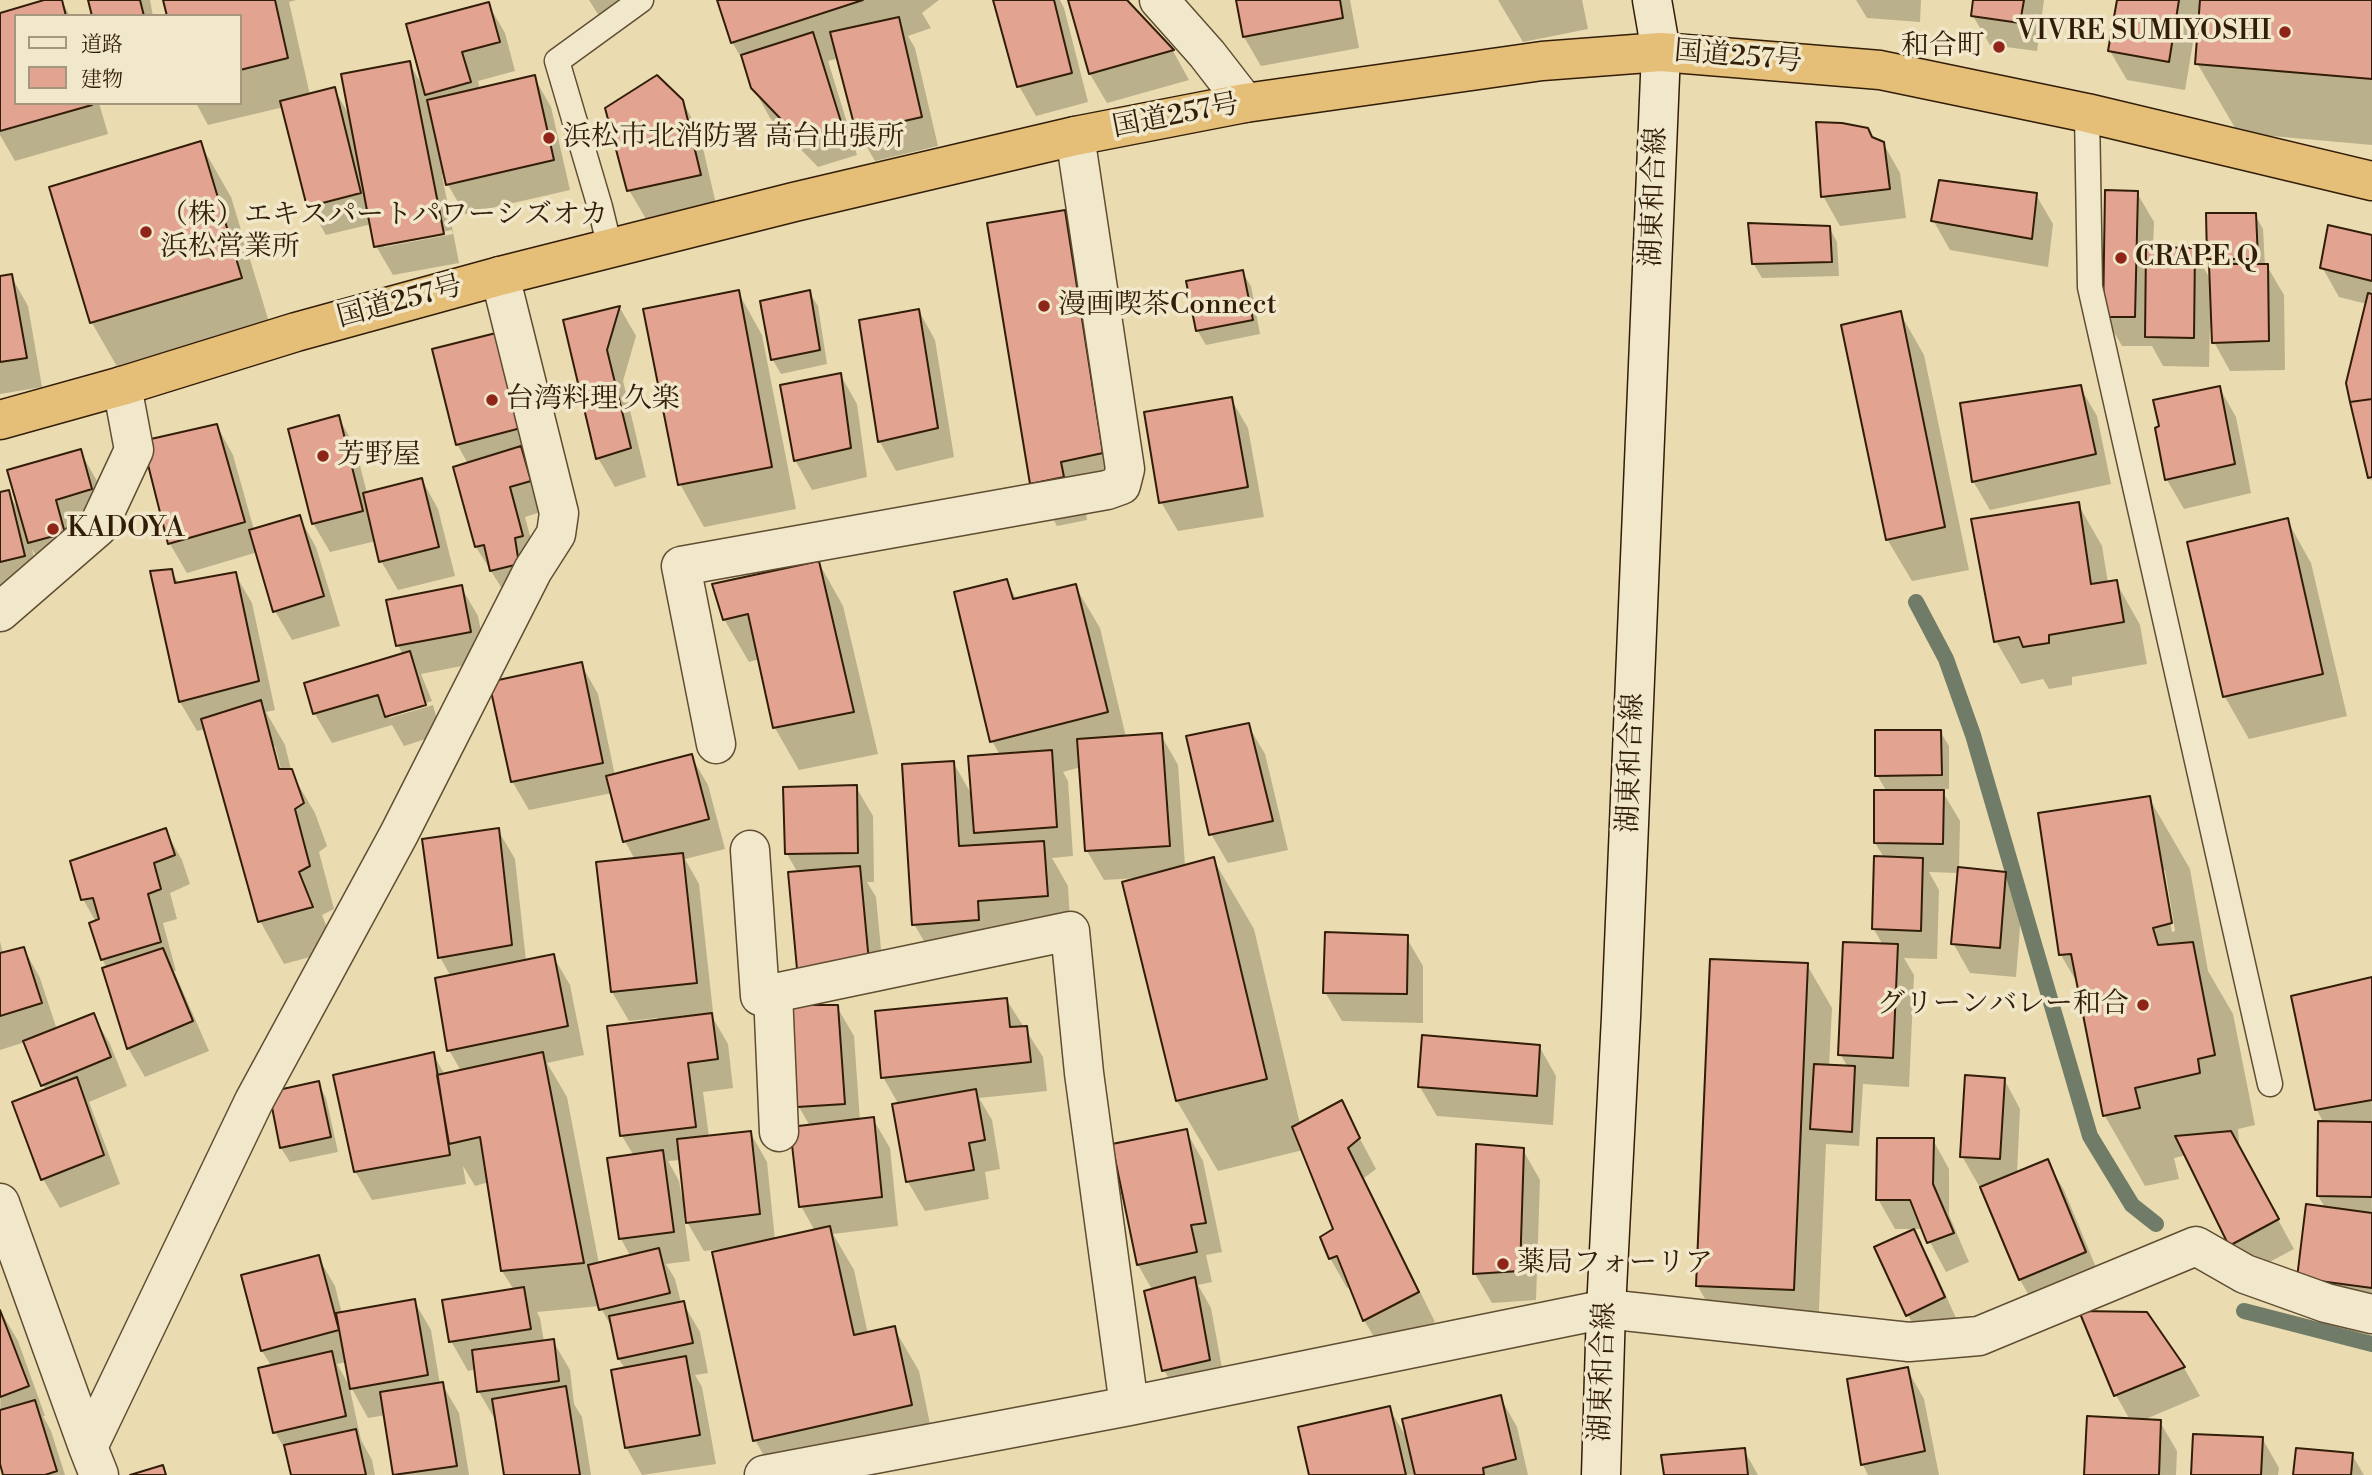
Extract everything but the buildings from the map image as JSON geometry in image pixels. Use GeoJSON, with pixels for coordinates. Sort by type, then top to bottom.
{"type":"FeatureCollection","features":[{"type":"Feature","properties":{"kind":"highway","name":"国道257号"},"geometry":{"type":"LineString","coordinates":[[0,420],[122,386],[296,332],[500,276],[794,202],[1075,136],[1245,103],[1542,61],[1661,52],[1880,70],[2087,113],[2372,181]]}},
{"type":"Feature","properties":{"kind":"street"},"geometry":{"type":"LineString","coordinates":[[1159,0],[1207,54],[1245,103]]}},
{"type":"Feature","properties":{"kind":"street","name":"湖東和合線"},"geometry":{"type":"LineString","coordinates":[[1601,1475],[1661,52],[1652,0]]}},
{"type":"Feature","properties":{"kind":"street"},"geometry":{"type":"LineString","coordinates":[[716,744],[681,566],[1107,490],[1121,485],[1125,469],[1075,136]]}},
{"type":"Feature","properties":{"kind":"street"},"geometry":{"type":"LineString","coordinates":[[94,1461],[254,1101],[399,834],[533,570],[556,534],[559,513],[500,276]]}},
{"type":"Feature","properties":{"kind":"street"},"geometry":{"type":"LineString","coordinates":[[0,612],[98,527],[134,450],[122,386]]}},
{"type":"Feature","properties":{"kind":"street"},"geometry":{"type":"LineString","coordinates":[[750,850],[760,996],[1070,931],[1084,1073],[1129,1406]]}},
{"type":"Feature","properties":{"kind":"street"},"geometry":{"type":"LineString","coordinates":[[773,993],[779,1132]]}},
{"type":"Feature","properties":{"kind":"street"},"geometry":{"type":"LineString","coordinates":[[0,1203],[94,1461]]}},
{"type":"Feature","properties":{"kind":"street"},"geometry":{"type":"LineString","coordinates":[[764,1475],[1129,1406],[1606,1309],[1909,1342],[1979,1336],[2196,1246],[2245,1274],[2326,1303],[2372,1314]]}},
{"type":"Feature","properties":{"kind":"lane"},"geometry":{"type":"LineString","coordinates":[[610,248],[557,61],[641,0]]}},
{"type":"Feature","properties":{"kind":"lane"},"geometry":{"type":"LineString","coordinates":[[2087,113],[2090,287],[2270,1084]]}},
{"type":"Feature","properties":{"kind":"waterway"},"geometry":{"type":"LineString","coordinates":[[1916,602],[1946,659],[1973,735],[2090,1136],[2132,1205],[2156,1224]]}},
{"type":"Feature","properties":{"kind":"waterway"},"geometry":{"type":"LineString","coordinates":[[2244,1311],[2372,1344]]}},
{"type":"Feature","properties":{"kind":"place","name":"VIVRE SUMIYOSHI"},"geometry":{"type":"Point","coordinates":[2285,32]}},
{"type":"Feature","properties":{"kind":"place","name":"和合町"},"geometry":{"type":"Point","coordinates":[1999,47]}},
{"type":"Feature","properties":{"kind":"place","name":"浜松市北消防署 高台出張所"},"geometry":{"type":"Point","coordinates":[549,138]}},
{"type":"Feature","properties":{"kind":"place","name":"（株）エキスパートパワーシズオカ 浜松営業所"},"geometry":{"type":"Point","coordinates":[146,232]}},
{"type":"Feature","properties":{"kind":"place","name":"CRAPE Q"},"geometry":{"type":"Point","coordinates":[2121,258]}},
{"type":"Feature","properties":{"kind":"place","name":"漫画喫茶Connect"},"geometry":{"type":"Point","coordinates":[1044,306]}},
{"type":"Feature","properties":{"kind":"place","name":"台湾料理 久楽"},"geometry":{"type":"Point","coordinates":[492,400]}},
{"type":"Feature","properties":{"kind":"place","name":"芳野屋"},"geometry":{"type":"Point","coordinates":[323,456]}},
{"type":"Feature","properties":{"kind":"place","name":"KADOYA"},"geometry":{"type":"Point","coordinates":[53,529]}},
{"type":"Feature","properties":{"kind":"place","name":"グリーンバレー和合"},"geometry":{"type":"Point","coordinates":[2143,1005]}},
{"type":"Feature","properties":{"kind":"place","name":"薬局フォーリア"},"geometry":{"type":"Point","coordinates":[1503,1264]}}]}
